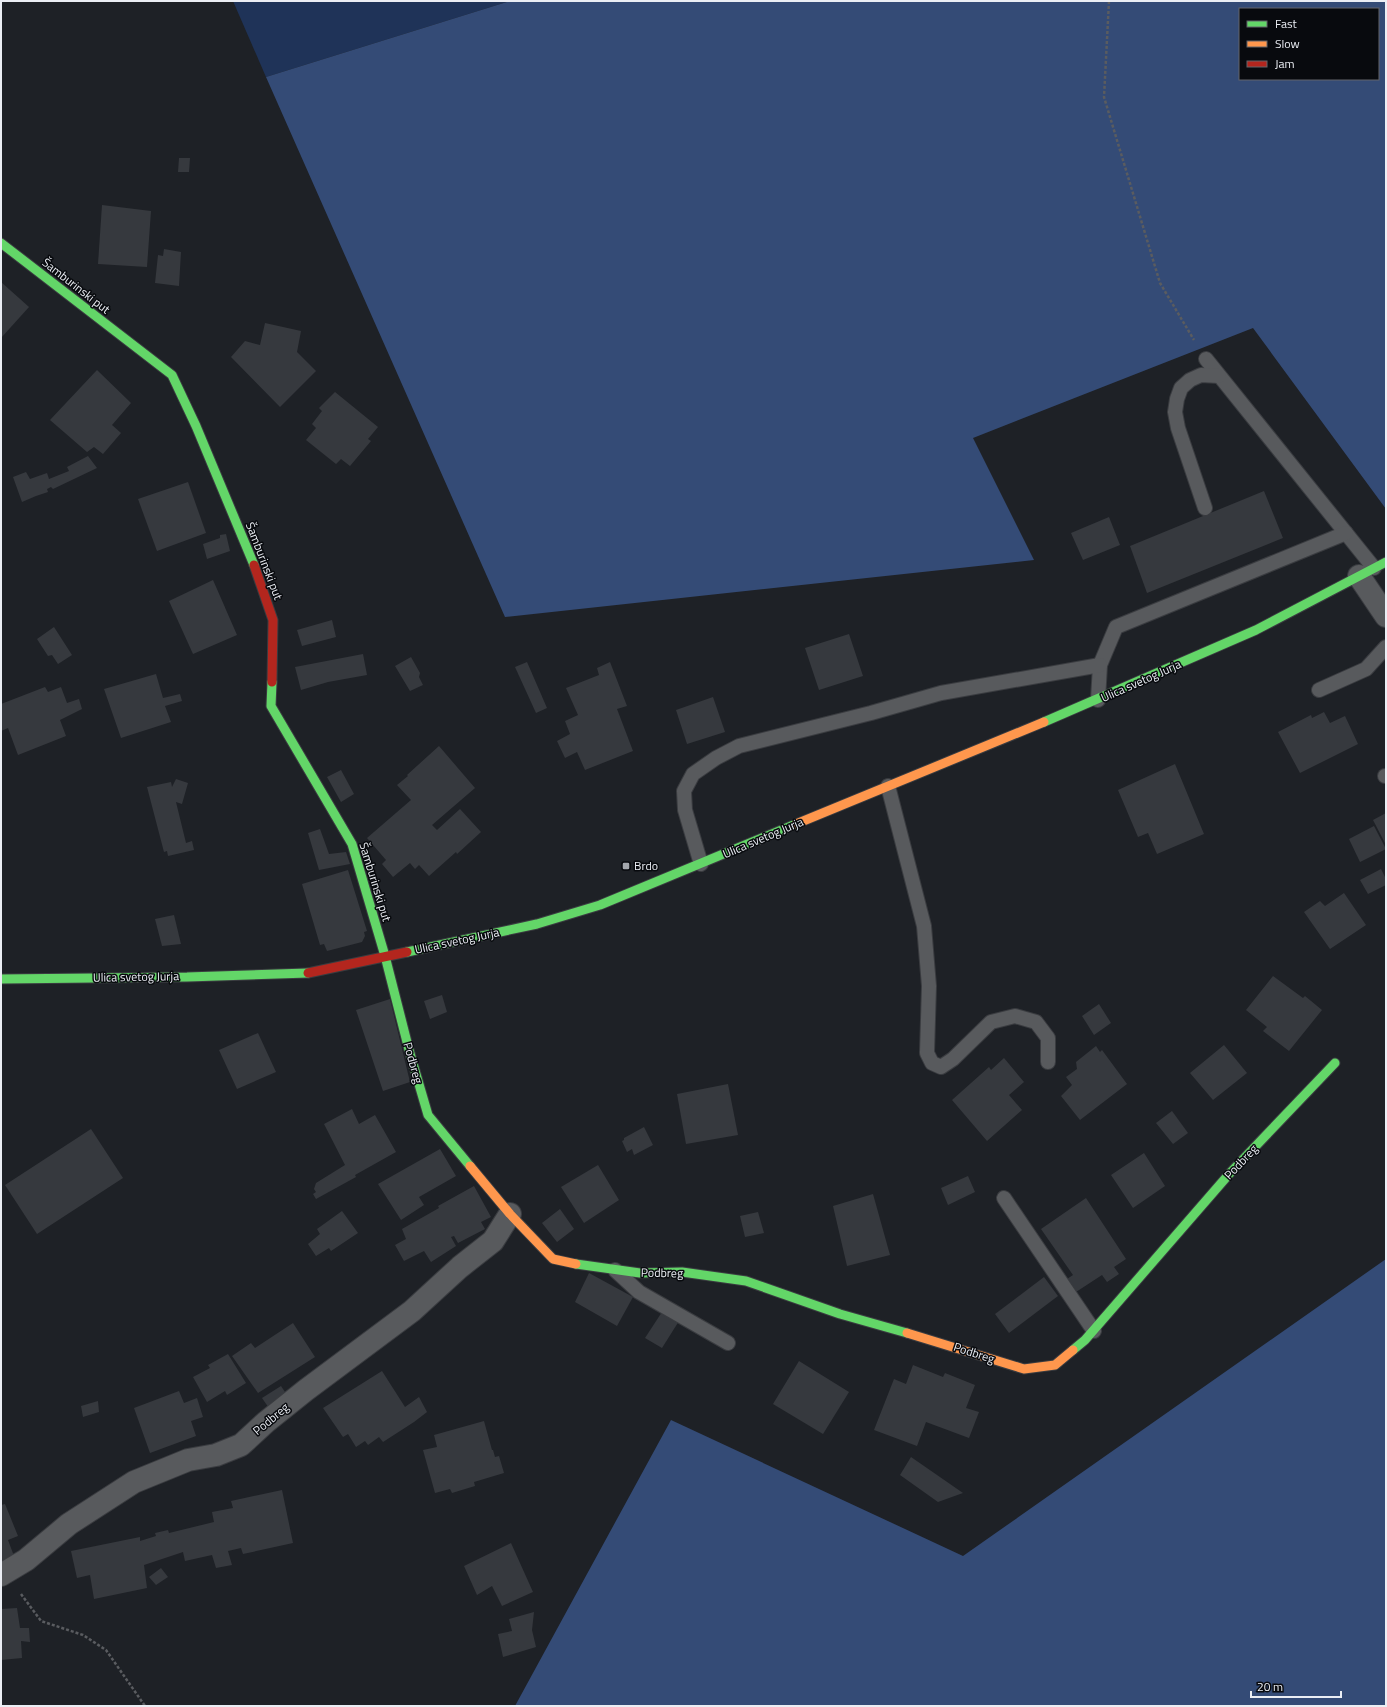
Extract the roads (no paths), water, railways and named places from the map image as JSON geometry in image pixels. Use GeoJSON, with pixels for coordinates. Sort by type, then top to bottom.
{"type":"FeatureCollection","features":[{"type":"Feature","properties":{"kind":"street","name":"Šamburinski put"},"geometry":{"type":"LineString","coordinates":[[1,243],[172,375],[196,426],[253,563],[273,620],[270,706],[352,844],[385,956]]}},
{"type":"Feature","properties":{"kind":"street","name":"Ulica svetog Jurja"},"geometry":{"type":"LineString","coordinates":[[1,979],[187,977],[306,973],[537,924],[600,905],[1098,700],[1256,630],[1378,567]]}},
{"type":"Feature","properties":{"kind":"street"},"geometry":{"type":"LineString","coordinates":[[1378,567],[1386,616]]}},
{"type":"Feature","properties":{"kind":"street","name":"Podbreg"},"geometry":{"type":"LineString","coordinates":[[385,956],[409,1050],[428,1115],[510,1214],[553,1259],[577,1264],[613,1268],[640,1274],[682,1272],[746,1281],[840,1314],[956,1347],[1024,1369],[1055,1365],[1085,1340],[1230,1173],[1335,1063]]}},
{"type":"Feature","properties":{"kind":"street","name":"Podbreg"},"geometry":{"type":"LineString","coordinates":[[3,1573],[26,1560],[69,1524],[134,1482],[188,1460],[216,1455],[241,1445],[266,1422],[412,1311],[460,1267],[493,1241],[510,1214]]}},
{"type":"Feature","properties":{"kind":"lane"},"geometry":{"type":"LineString","coordinates":[[1206,359],[1346,533],[1378,567]]}},
{"type":"Feature","properties":{"kind":"lane"},"geometry":{"type":"LineString","coordinates":[[1205,508],[1178,428],[1175,412],[1177,399],[1181,388],[1190,380],[1201,375],[1219,376]]}},
{"type":"Feature","properties":{"kind":"lane"},"geometry":{"type":"LineString","coordinates":[[1098,700],[1100,665],[1116,627],[1346,533]]}},
{"type":"Feature","properties":{"kind":"lane"},"geometry":{"type":"LineString","coordinates":[[1319,690],[1366,669],[1386,647]]}},
{"type":"Feature","properties":{"kind":"lane"},"geometry":{"type":"LineString","coordinates":[[701,864],[685,810],[684,791],[693,774],[716,758],[739,746],[871,713],[941,693],[1100,665]]}},
{"type":"Feature","properties":{"kind":"lane"},"geometry":{"type":"LineString","coordinates":[[888,786],[924,926],[929,986],[927,1053],[932,1063],[942,1067],[953,1059],[991,1022],[1015,1016],[1036,1022],[1048,1038],[1048,1062]]}},
{"type":"Feature","properties":{"kind":"lane"},"geometry":{"type":"LineString","coordinates":[[1004,1198],[1094,1331]]}},
{"type":"Feature","properties":{"kind":"lane"},"geometry":{"type":"LineString","coordinates":[[613,1268],[639,1292],[728,1343]]}},
{"type":"Feature","properties":{"kind":"place","name":"Brdo"},"geometry":{"type":"Point","coordinates":[626,866]}}]}
